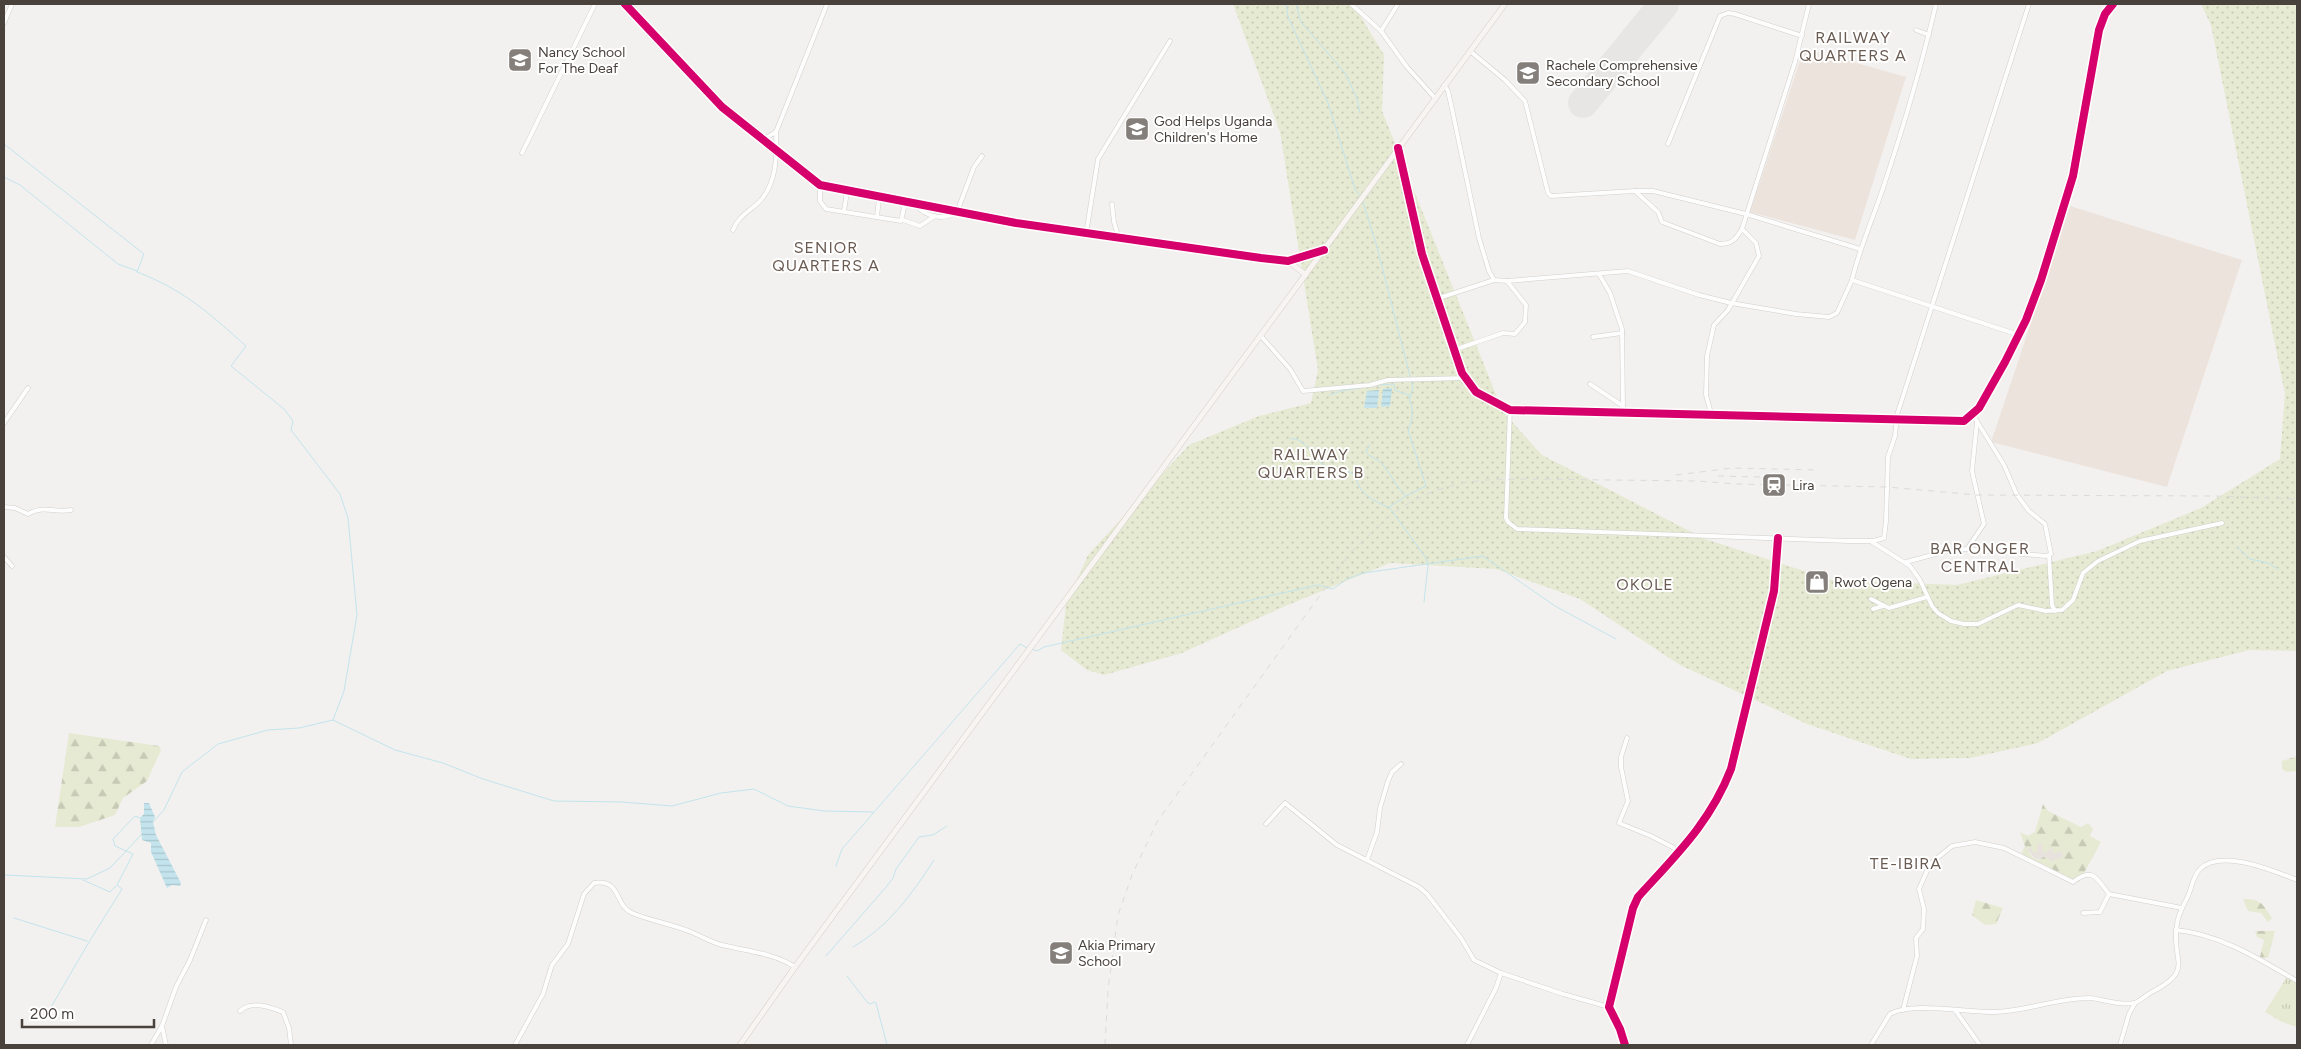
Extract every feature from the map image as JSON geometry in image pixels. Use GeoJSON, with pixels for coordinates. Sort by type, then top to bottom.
{"type":"FeatureCollection","features":[{"type":"Feature","properties":{"kind":"main road"},"geometry":{"type":"LineString","coordinates":[[625,4],[712,98],[820,185],[905,203],[1086,234],[1288,261],[1324,250]]}},
{"type":"Feature","properties":{"kind":"main road"},"geometry":{"type":"LineString","coordinates":[[740,1045],[795,967],[1505,4]]}},
{"type":"Feature","properties":{"kind":"main road"},"geometry":{"type":"LineString","coordinates":[[1288,261],[1306,275]]}},
{"type":"Feature","properties":{"kind":"street"},"geometry":{"type":"LineString","coordinates":[[4,22],[12,4]]}},
{"type":"Feature","properties":{"kind":"street"},"geometry":{"type":"LineString","coordinates":[[522,153],[595,4]]}},
{"type":"Feature","properties":{"kind":"street"},"geometry":{"type":"LineString","coordinates":[[733,230],[738,220],[765,194],[772,177],[778,153],[776,132],[827,4]]}},
{"type":"Feature","properties":{"kind":"street"},"geometry":{"type":"LineString","coordinates":[[1351,4],[1380,30],[1407,67],[1435,98]]}},
{"type":"Feature","properties":{"kind":"street"},"geometry":{"type":"LineString","coordinates":[[1380,30],[1398,4]]}},
{"type":"Feature","properties":{"kind":"street"},"geometry":{"type":"LineString","coordinates":[[1635,190],[1645,202],[1658,212],[1662,222],[1720,244],[1734,241],[1742,228],[1802,36],[1809,4]]}},
{"type":"Feature","properties":{"kind":"street"},"geometry":{"type":"LineString","coordinates":[[1436,299],[1494,280],[1507,281],[1635,272],[1699,295],[1731,303],[1796,314],[1829,317],[1836,313],[1852,280],[1860,249],[1882,191],[1929,35],[1936,4]]}},
{"type":"Feature","properties":{"kind":"street"},"geometry":{"type":"LineString","coordinates":[[1510,410],[1506,518],[1517,529],[1867,541],[1884,538],[1888,457],[1895,436],[1908,378],[2029,4]]}},
{"type":"Feature","properties":{"kind":"street"},"geometry":{"type":"LineString","coordinates":[[1398,148],[1412,217],[1436,299],[1465,378],[1476,392],[1510,410],[1627,415],[1959,422],[1973,415],[1994,382],[2019,335],[2041,280],[2070,188],[2097,39],[2103,20],[2113,4]]}},
{"type":"Feature","properties":{"kind":"street"},"geometry":{"type":"LineString","coordinates":[[1668,144],[1720,16],[1728,13],[1735,14],[1802,36]]}},
{"type":"Feature","properties":{"kind":"street"},"geometry":{"type":"LineString","coordinates":[[1916,30],[1929,35]]}},
{"type":"Feature","properties":{"kind":"street"},"geometry":{"type":"LineString","coordinates":[[1086,234],[1098,160],[1170,41]]}},
{"type":"Feature","properties":{"kind":"street"},"geometry":{"type":"LineString","coordinates":[[1470,51],[1505,80],[1525,101],[1548,194],[1551,196],[1635,190],[1653,191],[1746,214],[1860,249]]}},
{"type":"Feature","properties":{"kind":"street"},"geometry":{"type":"LineString","coordinates":[[1444,85],[1448,91],[1479,238],[1489,271],[1494,280]]}},
{"type":"Feature","properties":{"kind":"street"},"geometry":{"type":"LineString","coordinates":[[762,140],[776,132]]}},
{"type":"Feature","properties":{"kind":"street"},"geometry":{"type":"LineString","coordinates":[[916,205],[923,212],[936,216],[949,217],[957,212],[974,167],[982,156]]}},
{"type":"Feature","properties":{"kind":"street"},"geometry":{"type":"LineString","coordinates":[[820,185],[821,205],[826,208],[903,220],[920,226],[936,216]]}},
{"type":"Feature","properties":{"kind":"street"},"geometry":{"type":"LineString","coordinates":[[844,211],[847,192]]}},
{"type":"Feature","properties":{"kind":"street"},"geometry":{"type":"LineString","coordinates":[[877,217],[879,198]]}},
{"type":"Feature","properties":{"kind":"street"},"geometry":{"type":"LineString","coordinates":[[903,220],[905,203]]}},
{"type":"Feature","properties":{"kind":"street"},"geometry":{"type":"LineString","coordinates":[[1112,204],[1114,222],[1119,239]]}},
{"type":"Feature","properties":{"kind":"street"},"geometry":{"type":"LineString","coordinates":[[1712,416],[1706,401],[1707,356],[1714,325],[1728,310],[1759,256],[1756,243],[1742,228]]}},
{"type":"Feature","properties":{"kind":"street"},"geometry":{"type":"LineString","coordinates":[[1599,274],[1610,292],[1622,333],[1622,406]]}},
{"type":"Feature","properties":{"kind":"street"},"geometry":{"type":"LineString","coordinates":[[1852,280],[1870,288],[2019,335]]}},
{"type":"Feature","properties":{"kind":"street"},"geometry":{"type":"LineString","coordinates":[[1454,350],[1503,333],[1515,334],[1526,322],[1526,305],[1507,281]]}},
{"type":"Feature","properties":{"kind":"street"},"geometry":{"type":"LineString","coordinates":[[1593,337],[1622,333]]}},
{"type":"Feature","properties":{"kind":"street"},"geometry":{"type":"LineString","coordinates":[[1260,335],[1290,369],[1303,391],[1370,385],[1388,380],[1465,378]]}},
{"type":"Feature","properties":{"kind":"street"},"geometry":{"type":"LineString","coordinates":[[1590,384],[1622,406],[1627,415]]}},
{"type":"Feature","properties":{"kind":"street"},"geometry":{"type":"LineString","coordinates":[[4,423],[28,388]]}},
{"type":"Feature","properties":{"kind":"street"},"geometry":{"type":"LineString","coordinates":[[1973,415],[2004,465],[2016,494],[2029,511],[2045,524],[2050,546],[2052,605],[2055,611]]}},
{"type":"Feature","properties":{"kind":"street"},"geometry":{"type":"LineString","coordinates":[[1967,550],[1984,524],[1972,471],[1977,422]]}},
{"type":"Feature","properties":{"kind":"street"},"geometry":{"type":"LineString","coordinates":[[4,507],[15,508],[28,514],[37,509],[61,512],[71,510]]}},
{"type":"Feature","properties":{"kind":"street"},"geometry":{"type":"LineString","coordinates":[[1867,541],[1877,544],[1906,562],[1920,580],[1927,597],[1938,613],[1951,621],[1964,624],[1978,624],[1991,620],[2018,605],[2046,611],[2055,611],[2069,606],[2083,573],[2098,561],[2140,541],[2222,523]]}},
{"type":"Feature","properties":{"kind":"street"},"geometry":{"type":"LineString","coordinates":[[1625,1045],[1620,1029],[1609,1007],[1635,902],[1697,832],[1717,801],[1731,769],[1774,591],[1778,538]]}},
{"type":"Feature","properties":{"kind":"street"},"geometry":{"type":"LineString","coordinates":[[1906,562],[1947,551],[1967,550],[2049,556]]}},
{"type":"Feature","properties":{"kind":"street"},"geometry":{"type":"LineString","coordinates":[[4,557],[12,566]]}},
{"type":"Feature","properties":{"kind":"street"},"geometry":{"type":"LineString","coordinates":[[1871,599],[1883,606],[1892,608],[1927,597]]}},
{"type":"Feature","properties":{"kind":"street"},"geometry":{"type":"LineString","coordinates":[[2046,611],[2052,605]]}},
{"type":"Feature","properties":{"kind":"street"},"geometry":{"type":"LineString","coordinates":[[1873,609],[1883,606]]}},
{"type":"Feature","properties":{"kind":"street"},"geometry":{"type":"LineString","coordinates":[[1627,738],[1621,757],[1621,767],[1628,801],[1619,823],[1651,836],[1680,851]]}},
{"type":"Feature","properties":{"kind":"street"},"geometry":{"type":"LineString","coordinates":[[1367,860],[1377,832],[1380,808],[1388,780],[1392,772],[1401,764]]}},
{"type":"Feature","properties":{"kind":"street"},"geometry":{"type":"LineString","coordinates":[[1266,824],[1285,803],[1323,836],[1423,890],[1461,938],[1474,960],[1501,973],[1609,1007]]}},
{"type":"Feature","properties":{"kind":"street"},"geometry":{"type":"LineString","coordinates":[[1904,1010],[1917,956],[1916,938],[1924,929],[1924,909],[1919,888],[1930,864],[1952,846],[1975,842],[2004,848],[2073,882],[2082,875],[2092,875],[2097,878],[2109,894],[2182,908]]}},
{"type":"Feature","properties":{"kind":"street"},"geometry":{"type":"LineString","coordinates":[[2120,1045],[2129,1014],[2135,1003],[2166,985],[2176,975],[2178,964],[2176,930],[2182,908],[2197,872],[2214,860],[2248,864],[2297,880]]}},
{"type":"Feature","properties":{"kind":"street"},"geometry":{"type":"LineString","coordinates":[[515,1045],[543,994],[552,965],[571,938],[584,894],[594,884],[604,883],[613,888],[624,908],[633,913],[689,931],[720,944],[780,959],[795,967]]}},
{"type":"Feature","properties":{"kind":"street"},"geometry":{"type":"LineString","coordinates":[[2083,913],[2100,912],[2109,894]]}},
{"type":"Feature","properties":{"kind":"street"},"geometry":{"type":"LineString","coordinates":[[151,1045],[162,1026],[176,987],[190,960],[206,920]]}},
{"type":"Feature","properties":{"kind":"street"},"geometry":{"type":"LineString","coordinates":[[2176,930],[2226,944],[2267,963],[2297,982]]}},
{"type":"Feature","properties":{"kind":"street"},"geometry":{"type":"LineString","coordinates":[[1467,1045],[1501,973]]}},
{"type":"Feature","properties":{"kind":"street"},"geometry":{"type":"LineString","coordinates":[[1871,1045],[1890,1014],[1904,1010],[2010,1011],[2070,999],[2090,998],[2135,1003]]}},
{"type":"Feature","properties":{"kind":"street"},"geometry":{"type":"LineString","coordinates":[[240,1012],[244,1008],[254,1005],[283,1012],[289,1028],[291,1045]]}},
{"type":"Feature","properties":{"kind":"street"},"geometry":{"type":"LineString","coordinates":[[1955,1010],[1980,1045]]}},
{"type":"Feature","properties":{"kind":"street"},"geometry":{"type":"LineString","coordinates":[[162,1026],[166,1045]]}},
{"type":"Feature","properties":{"kind":"shaded area"},"geometry":{"type":"Polygon","coordinates":[[[1804,48],[1906,77],[1855,240],[1750,212],[1804,48]]]}},
{"type":"Feature","properties":{"kind":"shaded area"},"geometry":{"type":"Polygon","coordinates":[[[2070,206],[2242,260],[2167,487],[1991,442],[2070,206]]]}},
{"type":"Feature","properties":{"kind":"shaded area"},"geometry":{"type":"Polygon","coordinates":[[[2037,843],[2042,843],[2045,853],[2049,848],[2063,851],[2063,857],[2050,862],[2034,858],[2027,849],[2037,843]]]}},
{"type":"Feature","properties":{"kind":"green space"},"geometry":{"type":"Polygon","coordinates":[[[1233,4],[1353,4],[1384,55],[1382,111],[1503,412],[1542,455],[1705,539],[1832,580],[1957,585],[2097,551],[2201,508],[2280,459],[2285,394],[2211,25],[2201,4],[2297,4],[2297,651],[2249,650],[2167,671],[2038,743],[1970,758],[1911,759],[1807,724],[1680,665],[1580,599],[1496,569],[1390,563],[1283,607],[1182,653],[1104,675],[1087,670],[1061,650],[1066,604],[1088,555],[1189,445],[1259,416],[1311,403],[1318,370],[1280,132],[1233,4]]]}},
{"type":"Feature","properties":{"kind":"green space"},"geometry":{"type":"Polygon","coordinates":[[[69,733],[159,746],[161,750],[147,781],[123,798],[115,815],[79,827],[55,827],[69,733]]]}},
{"type":"Feature","properties":{"kind":"green space"},"geometry":{"type":"Polygon","coordinates":[[[2297,756],[2297,771],[2286,772],[2282,769],[2282,761],[2297,756]]]}},
{"type":"Feature","properties":{"kind":"green space"},"geometry":{"type":"Polygon","coordinates":[[[2043,804],[2048,811],[2081,827],[2088,823],[2093,829],[2090,836],[2101,842],[2079,882],[2021,854],[2025,846],[2020,832],[2028,836],[2035,832],[2043,804]],[[2038,843],[2037,852],[2032,852],[2032,847],[2027,849],[2033,858],[2040,860],[2043,857],[2049,858],[2050,862],[2063,857],[2062,851],[2053,853],[2052,848],[2043,854],[2042,844],[2038,843]]]}},
{"type":"Feature","properties":{"kind":"green space"},"geometry":{"type":"Polygon","coordinates":[[[2243,899],[2257,901],[2272,918],[2268,922],[2261,913],[2248,911],[2243,899]]]}},
{"type":"Feature","properties":{"kind":"green space"},"geometry":{"type":"Polygon","coordinates":[[[1976,900],[2003,908],[1996,924],[1985,925],[1972,915],[1976,900]]]}},
{"type":"Feature","properties":{"kind":"green space"},"geometry":{"type":"Polygon","coordinates":[[[2255,931],[2275,931],[2268,958],[2260,957],[2264,940],[2257,937],[2255,931]]]}},
{"type":"Feature","properties":{"kind":"green space"},"geometry":{"type":"Polygon","coordinates":[[[2287,977],[2297,983],[2297,1027],[2282,1022],[2265,1012],[2287,977]]]}},
{"type":"Feature","properties":{"kind":"water"},"geometry":{"type":"Polygon","coordinates":[[[1392,388],[1390,406],[1381,407],[1383,389],[1392,388]]]}},
{"type":"Feature","properties":{"kind":"water"},"geometry":{"type":"Polygon","coordinates":[[[1379,390],[1377,408],[1364,408],[1367,391],[1379,390]]]}},
{"type":"Feature","properties":{"kind":"water"},"geometry":{"type":"Polygon","coordinates":[[[144,803],[149,803],[155,817],[153,822],[156,835],[181,883],[180,886],[172,885],[167,888],[151,852],[151,843],[142,840],[140,818],[144,814],[144,803]]]}},
{"type":"Feature","properties":{"kind":"waterway"},"geometry":{"type":"LineString","coordinates":[[1286,4],[1288,17],[1328,103],[1355,189],[1360,196]]}},
{"type":"Feature","properties":{"kind":"waterway"},"geometry":{"type":"LineString","coordinates":[[1296,4],[1301,22],[1345,73],[1357,98],[1360,113]]}},
{"type":"Feature","properties":{"kind":"waterway"},"geometry":{"type":"LineString","coordinates":[[4,144],[144,254],[137,272],[169,287],[195,303],[246,346],[231,366],[284,409],[293,421],[291,430],[340,494],[348,518],[357,615],[344,691],[333,720]]}},
{"type":"Feature","properties":{"kind":"waterway"},"geometry":{"type":"LineString","coordinates":[[4,177],[20,185],[118,264],[137,271]]}},
{"type":"Feature","properties":{"kind":"waterway"},"geometry":{"type":"LineString","coordinates":[[1363,202],[1377,247],[1413,388],[1409,399],[1412,407],[1412,420],[1408,430],[1426,486],[1389,507],[1426,558],[1428,565],[1424,602]]}},
{"type":"Feature","properties":{"kind":"waterway"},"geometry":{"type":"LineString","coordinates":[[1377,385],[1394,384],[1395,390],[1411,396]]}},
{"type":"Feature","properties":{"kind":"waterway"},"geometry":{"type":"LineString","coordinates":[[1330,395],[1360,388]]}},
{"type":"Feature","properties":{"kind":"waterway"},"geometry":{"type":"LineString","coordinates":[[1290,439],[1295,439],[1304,444],[1327,467],[1337,471],[1350,472],[1366,495],[1388,507]]}},
{"type":"Feature","properties":{"kind":"waterway"},"geometry":{"type":"LineString","coordinates":[[1369,445],[1366,452],[1381,463],[1405,495]]}},
{"type":"Feature","properties":{"kind":"waterway"},"geometry":{"type":"LineString","coordinates":[[2237,547],[2250,559],[2268,563],[2278,569]]}},
{"type":"Feature","properties":{"kind":"waterway"},"geometry":{"type":"LineString","coordinates":[[1031,649],[1037,651],[1044,647],[1318,585],[1333,589],[1347,579],[1363,573],[1483,556],[1555,606],[1616,639]]}},
{"type":"Feature","properties":{"kind":"waterway"},"geometry":{"type":"LineString","coordinates":[[836,866],[842,849],[1020,644],[1027,648]]}},
{"type":"Feature","properties":{"kind":"waterway"},"geometry":{"type":"LineString","coordinates":[[152,823],[164,810],[182,772],[218,744],[268,730],[299,728],[333,720],[395,750],[443,763],[483,779],[554,801],[622,802],[672,806],[721,793],[754,789],[788,806],[824,811],[873,812]]}},
{"type":"Feature","properties":{"kind":"waterway"},"geometry":{"type":"LineString","coordinates":[[47,1014],[122,889],[117,885],[133,854],[115,846],[113,839],[135,816],[140,818]]}},
{"type":"Feature","properties":{"kind":"waterway"},"geometry":{"type":"LineString","coordinates":[[826,956],[887,886],[893,878],[896,869],[919,837],[933,835],[947,826]]}},
{"type":"Feature","properties":{"kind":"waterway"},"geometry":{"type":"LineString","coordinates":[[4,875],[87,879],[110,868],[141,835]]}},
{"type":"Feature","properties":{"kind":"waterway"},"geometry":{"type":"LineString","coordinates":[[853,947],[866,939],[889,919],[917,885],[934,860]]}},
{"type":"Feature","properties":{"kind":"waterway"},"geometry":{"type":"LineString","coordinates":[[83,880],[110,892],[116,886]]}},
{"type":"Feature","properties":{"kind":"waterway"},"geometry":{"type":"LineString","coordinates":[[14,918],[87,941]]}},
{"type":"Feature","properties":{"kind":"waterway"},"geometry":{"type":"LineString","coordinates":[[847,976],[867,1002],[870,1004],[876,1003],[887,1045]]}},
{"type":"Feature","properties":{"kind":"runway"},"geometry":{"type":"LineString","coordinates":[[1583,103],[1664,4]]}},
{"type":"Feature","properties":{"kind":"railway"},"geometry":{"type":"LineString","coordinates":[[1676,475],[1732,468],[1818,470]]}},
{"type":"Feature","properties":{"kind":"railway"},"geometry":{"type":"LineString","coordinates":[[1718,476],[1761,477]]}},
{"type":"Feature","properties":{"kind":"railway"},"geometry":{"type":"LineString","coordinates":[[1105,1045],[1108,990],[1118,915],[1132,875],[1157,822],[1351,552],[1390,515],[1412,501],[1434,491],[1461,483],[1523,479],[1697,481],[1736,484],[1887,487],[1977,495],[2214,496],[2297,499]]}},
{"type":"Feature","properties":{"kind":"cycle path"},"geometry":{"type":"LineString","coordinates":[[625,4],[722,107],[820,185],[1016,223],[1261,258],[1288,261],[1324,250]]}},
{"type":"Feature","properties":{"kind":"cycle path"},"geometry":{"type":"LineString","coordinates":[[1398,148],[1422,254],[1462,373],[1476,392],[1510,410],[1964,421],[1979,408],[2005,362],[2026,320],[2041,280],[2073,176],[2099,30],[2105,14],[2113,4]]}},
{"type":"Feature","properties":{"kind":"cycle path"},"geometry":{"type":"LineString","coordinates":[[1625,1045],[1620,1029],[1609,1007],[1633,908],[1638,897],[1679,852],[1702,822],[1723,788],[1731,769],[1774,591],[1778,538]]}},
{"type":"Feature","properties":{"kind":"place","name":"Nancy School For The Deaf"},"geometry":{"type":"Point","coordinates":[520,60]}},
{"type":"Feature","properties":{"kind":"place","name":"Rachele Comprehensive Secondary School"},"geometry":{"type":"Point","coordinates":[1528,73]}},
{"type":"Feature","properties":{"kind":"place","name":"God Helps Uganda Children's Home"},"geometry":{"type":"Point","coordinates":[1137,129]}},
{"type":"Feature","properties":{"kind":"place","name":"Lira"},"geometry":{"type":"Point","coordinates":[1774,485]}},
{"type":"Feature","properties":{"kind":"place","name":"Rwot Ogena"},"geometry":{"type":"Point","coordinates":[1817,582]}},
{"type":"Feature","properties":{"kind":"place","name":"Akia Primary School"},"geometry":{"type":"Point","coordinates":[1061,953]}},
{"type":"Feature","properties":{"kind":"district","name":"RAILWAY QUARTERS A"},"geometry":{"type":"Point","coordinates":[1853,46]}},
{"type":"Feature","properties":{"kind":"district","name":"SENIOR QUARTERS A"},"geometry":{"type":"Point","coordinates":[826,256]}},
{"type":"Feature","properties":{"kind":"district","name":"RAILWAY QUARTERS B"},"geometry":{"type":"Point","coordinates":[1311,463]}},
{"type":"Feature","properties":{"kind":"district","name":"BAR ONGER CENTRAL"},"geometry":{"type":"Point","coordinates":[1980,557]}},
{"type":"Feature","properties":{"kind":"district","name":"OKOLE"},"geometry":{"type":"Point","coordinates":[1645,584]}},
{"type":"Feature","properties":{"kind":"district","name":"TE-IBIRA"},"geometry":{"type":"Point","coordinates":[1906,863]}}]}
